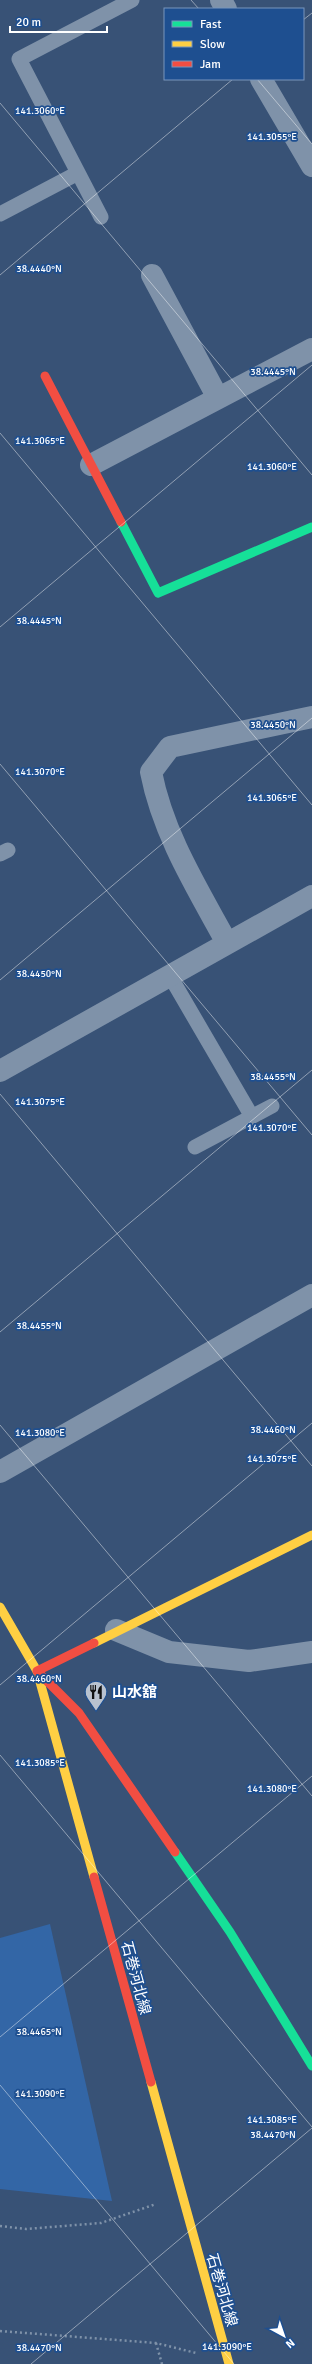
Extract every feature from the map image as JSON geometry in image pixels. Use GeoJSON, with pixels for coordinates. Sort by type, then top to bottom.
{"type":"FeatureCollection","features":[{"type":"Feature","properties":{"kind":"street"},"geometry":{"type":"LineString","coordinates":[[262,80],[312,166]]}},
{"type":"Feature","properties":{"kind":"street"},"geometry":{"type":"LineString","coordinates":[[152,275],[218,398]]}},
{"type":"Feature","properties":{"kind":"street"},"geometry":{"type":"LineString","coordinates":[[91,465],[312,349]]}},
{"type":"Feature","properties":{"kind":"street"},"geometry":{"type":"LineString","coordinates":[[45,376],[158,593],[312,527]]}},
{"type":"Feature","properties":{"kind":"street"},"geometry":{"type":"LineString","coordinates":[[227,943],[178,853],[155,791],[151,772],[170,748],[312,716]]}},
{"type":"Feature","properties":{"kind":"street"},"geometry":{"type":"LineString","coordinates":[[0,1071],[312,896]]}},
{"type":"Feature","properties":{"kind":"street"},"geometry":{"type":"LineString","coordinates":[[0,1472],[312,1295]]}},
{"type":"Feature","properties":{"kind":"street"},"geometry":{"type":"LineString","coordinates":[[312,1535],[116,1630],[37,1671],[79,1713],[230,1932],[312,2066]]}},
{"type":"Feature","properties":{"kind":"street","name":"石巻河北線"},"geometry":{"type":"LineString","coordinates":[[0,1607],[37,1671],[181,2195],[229,2363]]}},
{"type":"Feature","properties":{"kind":"street"},"geometry":{"type":"LineString","coordinates":[[116,1630],[169,1652],[249,1661],[312,1652]]}},
{"type":"Feature","properties":{"kind":"lane"},"geometry":{"type":"LineString","coordinates":[[101,216],[18,59],[132,0]]}},
{"type":"Feature","properties":{"kind":"lane"},"geometry":{"type":"LineString","coordinates":[[0,214],[78,173]]}},
{"type":"Feature","properties":{"kind":"lane"},"geometry":{"type":"LineString","coordinates":[[170,976],[251,1116]]}},
{"type":"Feature","properties":{"kind":"lane"},"geometry":{"type":"LineString","coordinates":[[195,1147],[272,1106]]}},
{"type":"Feature","properties":{"kind":"path"},"geometry":{"type":"LineString","coordinates":[[0,2226],[26,2229],[101,2223],[181,2195]]}},
{"type":"Feature","properties":{"kind":"path"},"geometry":{"type":"LineString","coordinates":[[0,2331],[156,2343],[229,2363]]}},
{"type":"Feature","properties":{"kind":"path"},"geometry":{"type":"LineString","coordinates":[[156,2343],[162,2364]]}},
{"type":"Feature","properties":{"kind":"shaded area"},"geometry":{"type":"Polygon","coordinates":[[[50,1924],[112,2201],[0,2189],[0,1938],[50,1924]]]}},
{"type":"Feature","properties":{"kind":"traffic: fast"},"geometry":{"type":"LineString","coordinates":[[121,522],[158,593],[312,527]]}},
{"type":"Feature","properties":{"kind":"traffic: fast"},"geometry":{"type":"LineString","coordinates":[[175,1852],[230,1932],[312,2066]]}},
{"type":"Feature","properties":{"kind":"traffic: slow"},"geometry":{"type":"LineString","coordinates":[[94,1643],[312,1535]]}},
{"type":"Feature","properties":{"kind":"traffic: slow"},"geometry":{"type":"LineString","coordinates":[[0,1607],[37,1671],[94,1877]]}},
{"type":"Feature","properties":{"kind":"traffic: slow"},"geometry":{"type":"LineString","coordinates":[[151,2082],[229,2364]]}},
{"type":"Feature","properties":{"kind":"traffic: jam"},"geometry":{"type":"LineString","coordinates":[[45,376],[121,522]]}},
{"type":"Feature","properties":{"kind":"traffic: jam"},"geometry":{"type":"LineString","coordinates":[[94,1643],[37,1671],[79,1713],[175,1852]]}},
{"type":"Feature","properties":{"kind":"traffic: jam"},"geometry":{"type":"LineString","coordinates":[[94,1877],[151,2082]]}},
{"type":"Feature","properties":{"kind":"place","name":"山水舘"},"geometry":{"type":"Point","coordinates":[96,1712]}}]}
